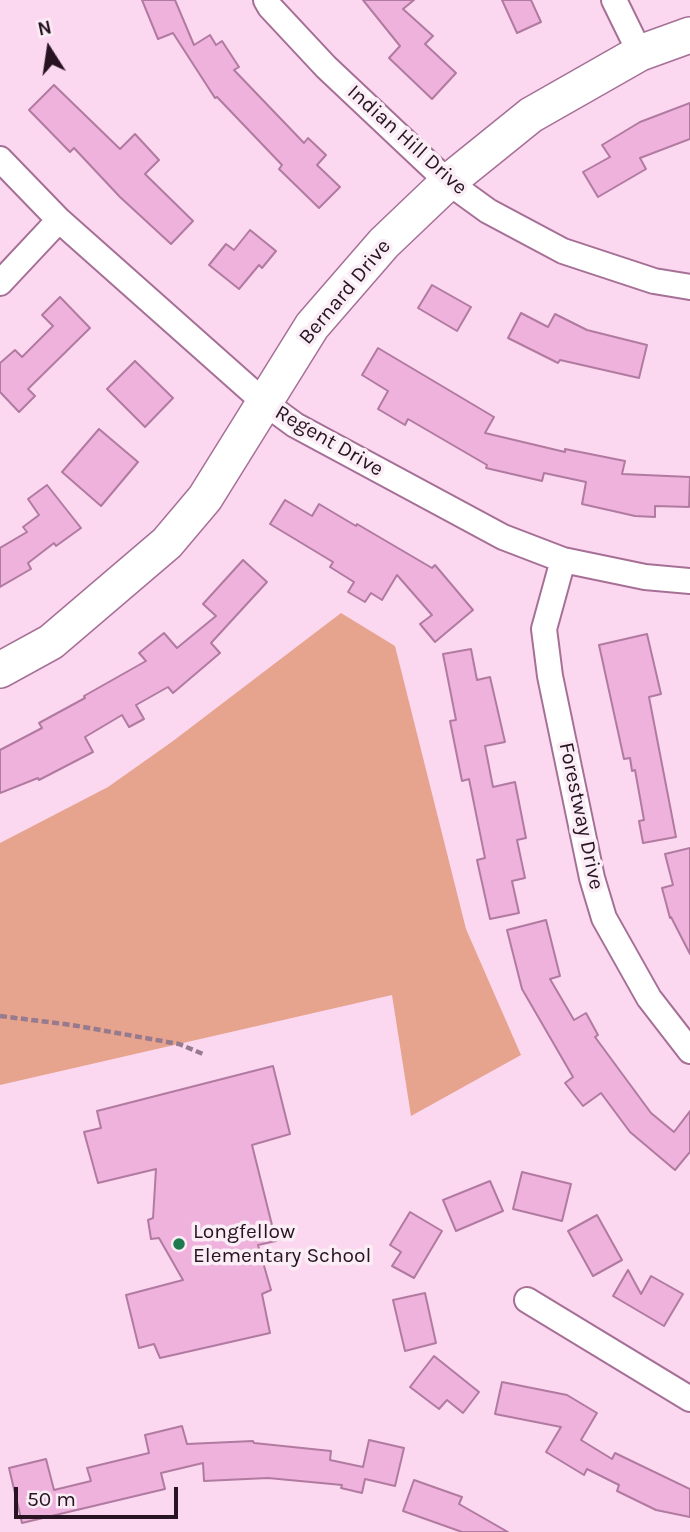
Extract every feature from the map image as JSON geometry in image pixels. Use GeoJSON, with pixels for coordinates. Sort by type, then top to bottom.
{"type":"FeatureCollection","features":[{"type":"Feature","properties":{"kind":"street","name":"Indian Hill Drive"},"geometry":{"type":"LineString","coordinates":[[266,0],[326,67],[448,183],[488,211],[563,251],[654,281],[690,287]]}},
{"type":"Feature","properties":{"kind":"street"},"geometry":{"type":"LineString","coordinates":[[614,0],[640,53]]}},
{"type":"Feature","properties":{"kind":"street","name":"Bernard Drive"},"geometry":{"type":"LineString","coordinates":[[0,670],[51,642],[167,543],[205,498],[312,326],[384,243],[448,183],[531,115],[640,53],[690,35]]}},
{"type":"Feature","properties":{"kind":"street","name":"Regent Drive"},"geometry":{"type":"LineString","coordinates":[[0,159],[59,220],[265,403],[295,425],[503,537],[563,560],[645,577],[690,580]]}},
{"type":"Feature","properties":{"kind":"street"},"geometry":{"type":"LineString","coordinates":[[0,283],[59,220]]}},
{"type":"Feature","properties":{"kind":"street","name":"Forestway Drive"},"geometry":{"type":"LineString","coordinates":[[563,560],[544,629],[550,676],[592,878],[604,918],[649,998],[690,1051]]}},
{"type":"Feature","properties":{"kind":"street"},"geometry":{"type":"LineString","coordinates":[[527,1300],[690,1399]]}},
{"type":"Feature","properties":{"kind":"path"},"geometry":{"type":"LineString","coordinates":[[0,1016],[179,1044],[203,1054]]}},
{"type":"Feature","properties":{"kind":"shaded area"},"geometry":{"type":"Polygon","coordinates":[[[341,613],[395,646],[466,929],[521,1055],[411,1116],[392,995],[0,1085],[0,843],[108,787],[341,613]]]}},
{"type":"Feature","properties":{"kind":"building"},"geometry":{"type":"Polygon","coordinates":[[[142,0],[175,0],[194,45],[210,35],[216,45],[222,41],[239,67],[234,70],[304,143],[308,138],[326,155],[317,165],[340,187],[319,208],[279,169],[282,165],[217,97],[215,98],[173,33],[158,39],[142,0]]]}},
{"type":"Feature","properties":{"kind":"building"},"geometry":{"type":"Polygon","coordinates":[[[363,0],[414,0],[403,9],[433,36],[425,44],[456,73],[432,99],[389,58],[400,46],[363,0]]]}},
{"type":"Feature","properties":{"kind":"building"},"geometry":{"type":"Polygon","coordinates":[[[502,0],[531,0],[541,22],[517,33],[502,0]]]}},
{"type":"Feature","properties":{"kind":"building"},"geometry":{"type":"Polygon","coordinates":[[[54,85],[120,149],[135,134],[159,160],[145,174],[193,221],[171,244],[120,197],[74,148],[70,152],[29,110],[54,85]]]}},
{"type":"Feature","properties":{"kind":"building"},"geometry":{"type":"Polygon","coordinates":[[[690,103],[690,139],[640,158],[646,169],[598,197],[583,172],[610,157],[602,145],[640,122],[690,103]]]}},
{"type":"Feature","properties":{"kind":"building"},"geometry":{"type":"Polygon","coordinates":[[[250,230],[276,251],[262,268],[259,265],[239,289],[209,265],[226,244],[234,250],[250,230]]]}},
{"type":"Feature","properties":{"kind":"building"},"geometry":{"type":"Polygon","coordinates":[[[432,285],[471,307],[457,331],[418,308],[432,285]]]}},
{"type":"Feature","properties":{"kind":"building"},"geometry":{"type":"Polygon","coordinates":[[[60,297],[90,328],[28,389],[35,396],[19,412],[0,392],[0,363],[15,350],[22,357],[53,326],[42,315],[60,297]]]}},
{"type":"Feature","properties":{"kind":"building"},"geometry":{"type":"Polygon","coordinates":[[[521,313],[548,327],[555,314],[587,330],[647,345],[639,378],[560,360],[558,363],[508,338],[521,313]]]}},
{"type":"Feature","properties":{"kind":"building"},"geometry":{"type":"Polygon","coordinates":[[[378,348],[494,417],[485,433],[565,452],[565,449],[625,461],[622,474],[690,477],[689,507],[655,506],[655,517],[635,516],[582,504],[586,482],[544,473],[542,481],[486,468],[487,465],[408,419],[405,425],[378,409],[388,391],[362,375],[378,348]]]}},
{"type":"Feature","properties":{"kind":"building"},"geometry":{"type":"Polygon","coordinates":[[[135,361],[173,398],[145,427],[107,389],[135,361]]]}},
{"type":"Feature","properties":{"kind":"building"},"geometry":{"type":"Polygon","coordinates":[[[99,429],[138,462],[101,506],[62,472],[99,429]]]}},
{"type":"Feature","properties":{"kind":"building"},"geometry":{"type":"Polygon","coordinates":[[[47,485],[81,528],[56,546],[54,543],[28,563],[31,569],[0,587],[0,548],[27,532],[23,527],[39,515],[28,499],[47,485]]]}},
{"type":"Feature","properties":{"kind":"building"},"geometry":{"type":"Polygon","coordinates":[[[285,500],[312,516],[319,504],[432,568],[435,565],[473,610],[435,642],[420,624],[432,615],[397,575],[382,600],[371,593],[365,602],[348,592],[354,582],[330,567],[333,562],[270,524],[285,500]]]}},
{"type":"Feature","properties":{"kind":"building"},"geometry":{"type":"Polygon","coordinates":[[[243,560],[267,582],[211,643],[220,653],[173,693],[168,687],[136,705],[144,719],[129,727],[122,715],[85,737],[93,752],[39,780],[38,778],[0,793],[0,750],[42,728],[39,723],[146,661],[139,653],[164,633],[177,648],[216,616],[203,604],[243,560]]]}},
{"type":"Feature","properties":{"kind":"building"},"geometry":{"type":"Polygon","coordinates":[[[647,634],[661,694],[649,697],[676,837],[643,843],[639,821],[644,820],[635,770],[632,771],[630,758],[624,759],[599,645],[647,634]]]}},
{"type":"Feature","properties":{"kind":"building"},"geometry":{"type":"Polygon","coordinates":[[[471,649],[477,680],[490,677],[505,742],[485,746],[493,787],[515,782],[526,838],[517,840],[525,878],[512,881],[519,913],[490,919],[477,860],[485,858],[469,779],[462,781],[450,721],[456,720],[443,654],[471,649]]]}},
{"type":"Feature","properties":{"kind":"building"},"geometry":{"type":"Polygon","coordinates":[[[690,848],[690,954],[670,918],[662,888],[673,885],[665,854],[690,848]]]}},
{"type":"Feature","properties":{"kind":"building"},"geometry":{"type":"Polygon","coordinates":[[[546,920],[560,976],[550,979],[574,1020],[586,1013],[598,1035],[595,1037],[651,1113],[674,1132],[690,1111],[690,1152],[675,1170],[630,1132],[601,1093],[583,1106],[565,1083],[573,1077],[522,989],[507,930],[546,920]]]}},
{"type":"Feature","properties":{"kind":"building"},"geometry":{"type":"Polygon","coordinates":[[[273,1066],[290,1134],[252,1145],[276,1241],[258,1245],[271,1290],[262,1294],[270,1333],[160,1358],[154,1344],[139,1348],[126,1295],[183,1280],[159,1238],[151,1239],[148,1220],[153,1218],[156,1169],[98,1183],[84,1132],[101,1128],[97,1111],[273,1066]]]}},
{"type":"Feature","properties":{"kind":"building"},"geometry":{"type":"Polygon","coordinates":[[[522,1172],[571,1184],[562,1221],[513,1209],[522,1172]]]}},
{"type":"Feature","properties":{"kind":"building"},"geometry":{"type":"Polygon","coordinates":[[[490,1181],[503,1211],[456,1231],[443,1200],[490,1181]]]}},
{"type":"Feature","properties":{"kind":"building"},"geometry":{"type":"Polygon","coordinates":[[[410,1212],[442,1231],[414,1278],[392,1266],[401,1252],[390,1245],[410,1212]]]}},
{"type":"Feature","properties":{"kind":"building"},"geometry":{"type":"Polygon","coordinates":[[[597,1215],[622,1260],[593,1276],[568,1231],[597,1215]]]}},
{"type":"Feature","properties":{"kind":"building"},"geometry":{"type":"Polygon","coordinates":[[[628,1270],[641,1294],[651,1276],[683,1294],[664,1326],[613,1296],[628,1270]]]}},
{"type":"Feature","properties":{"kind":"building"},"geometry":{"type":"Polygon","coordinates":[[[425,1293],[436,1343],[405,1351],[393,1300],[425,1293]]]}},
{"type":"Feature","properties":{"kind":"building"},"geometry":{"type":"Polygon","coordinates":[[[434,1356],[479,1392],[463,1413],[447,1400],[439,1409],[410,1387],[434,1356]]]}},
{"type":"Feature","properties":{"kind":"building"},"geometry":{"type":"Polygon","coordinates":[[[502,1382],[567,1395],[597,1413],[581,1440],[612,1459],[615,1453],[690,1489],[690,1517],[656,1510],[617,1491],[619,1485],[587,1469],[584,1475],[546,1452],[561,1427],[495,1414],[502,1382]]]}},
{"type":"Feature","properties":{"kind":"building"},"geometry":{"type":"Polygon","coordinates":[[[182,1426],[187,1444],[253,1441],[331,1451],[330,1460],[363,1467],[369,1440],[404,1448],[395,1486],[365,1479],[362,1493],[341,1488],[342,1485],[268,1478],[204,1481],[203,1463],[161,1473],[165,1489],[22,1523],[9,1468],[46,1459],[54,1490],[91,1481],[87,1468],[149,1453],[145,1435],[182,1426]]]}},
{"type":"Feature","properties":{"kind":"building"},"geometry":{"type":"Polygon","coordinates":[[[414,1480],[462,1497],[459,1504],[508,1532],[462,1532],[403,1511],[414,1480]]]}},
{"type":"Feature","properties":{"kind":"place","name":"Longfellow Elementary School"},"geometry":{"type":"Point","coordinates":[179,1244]}}]}
